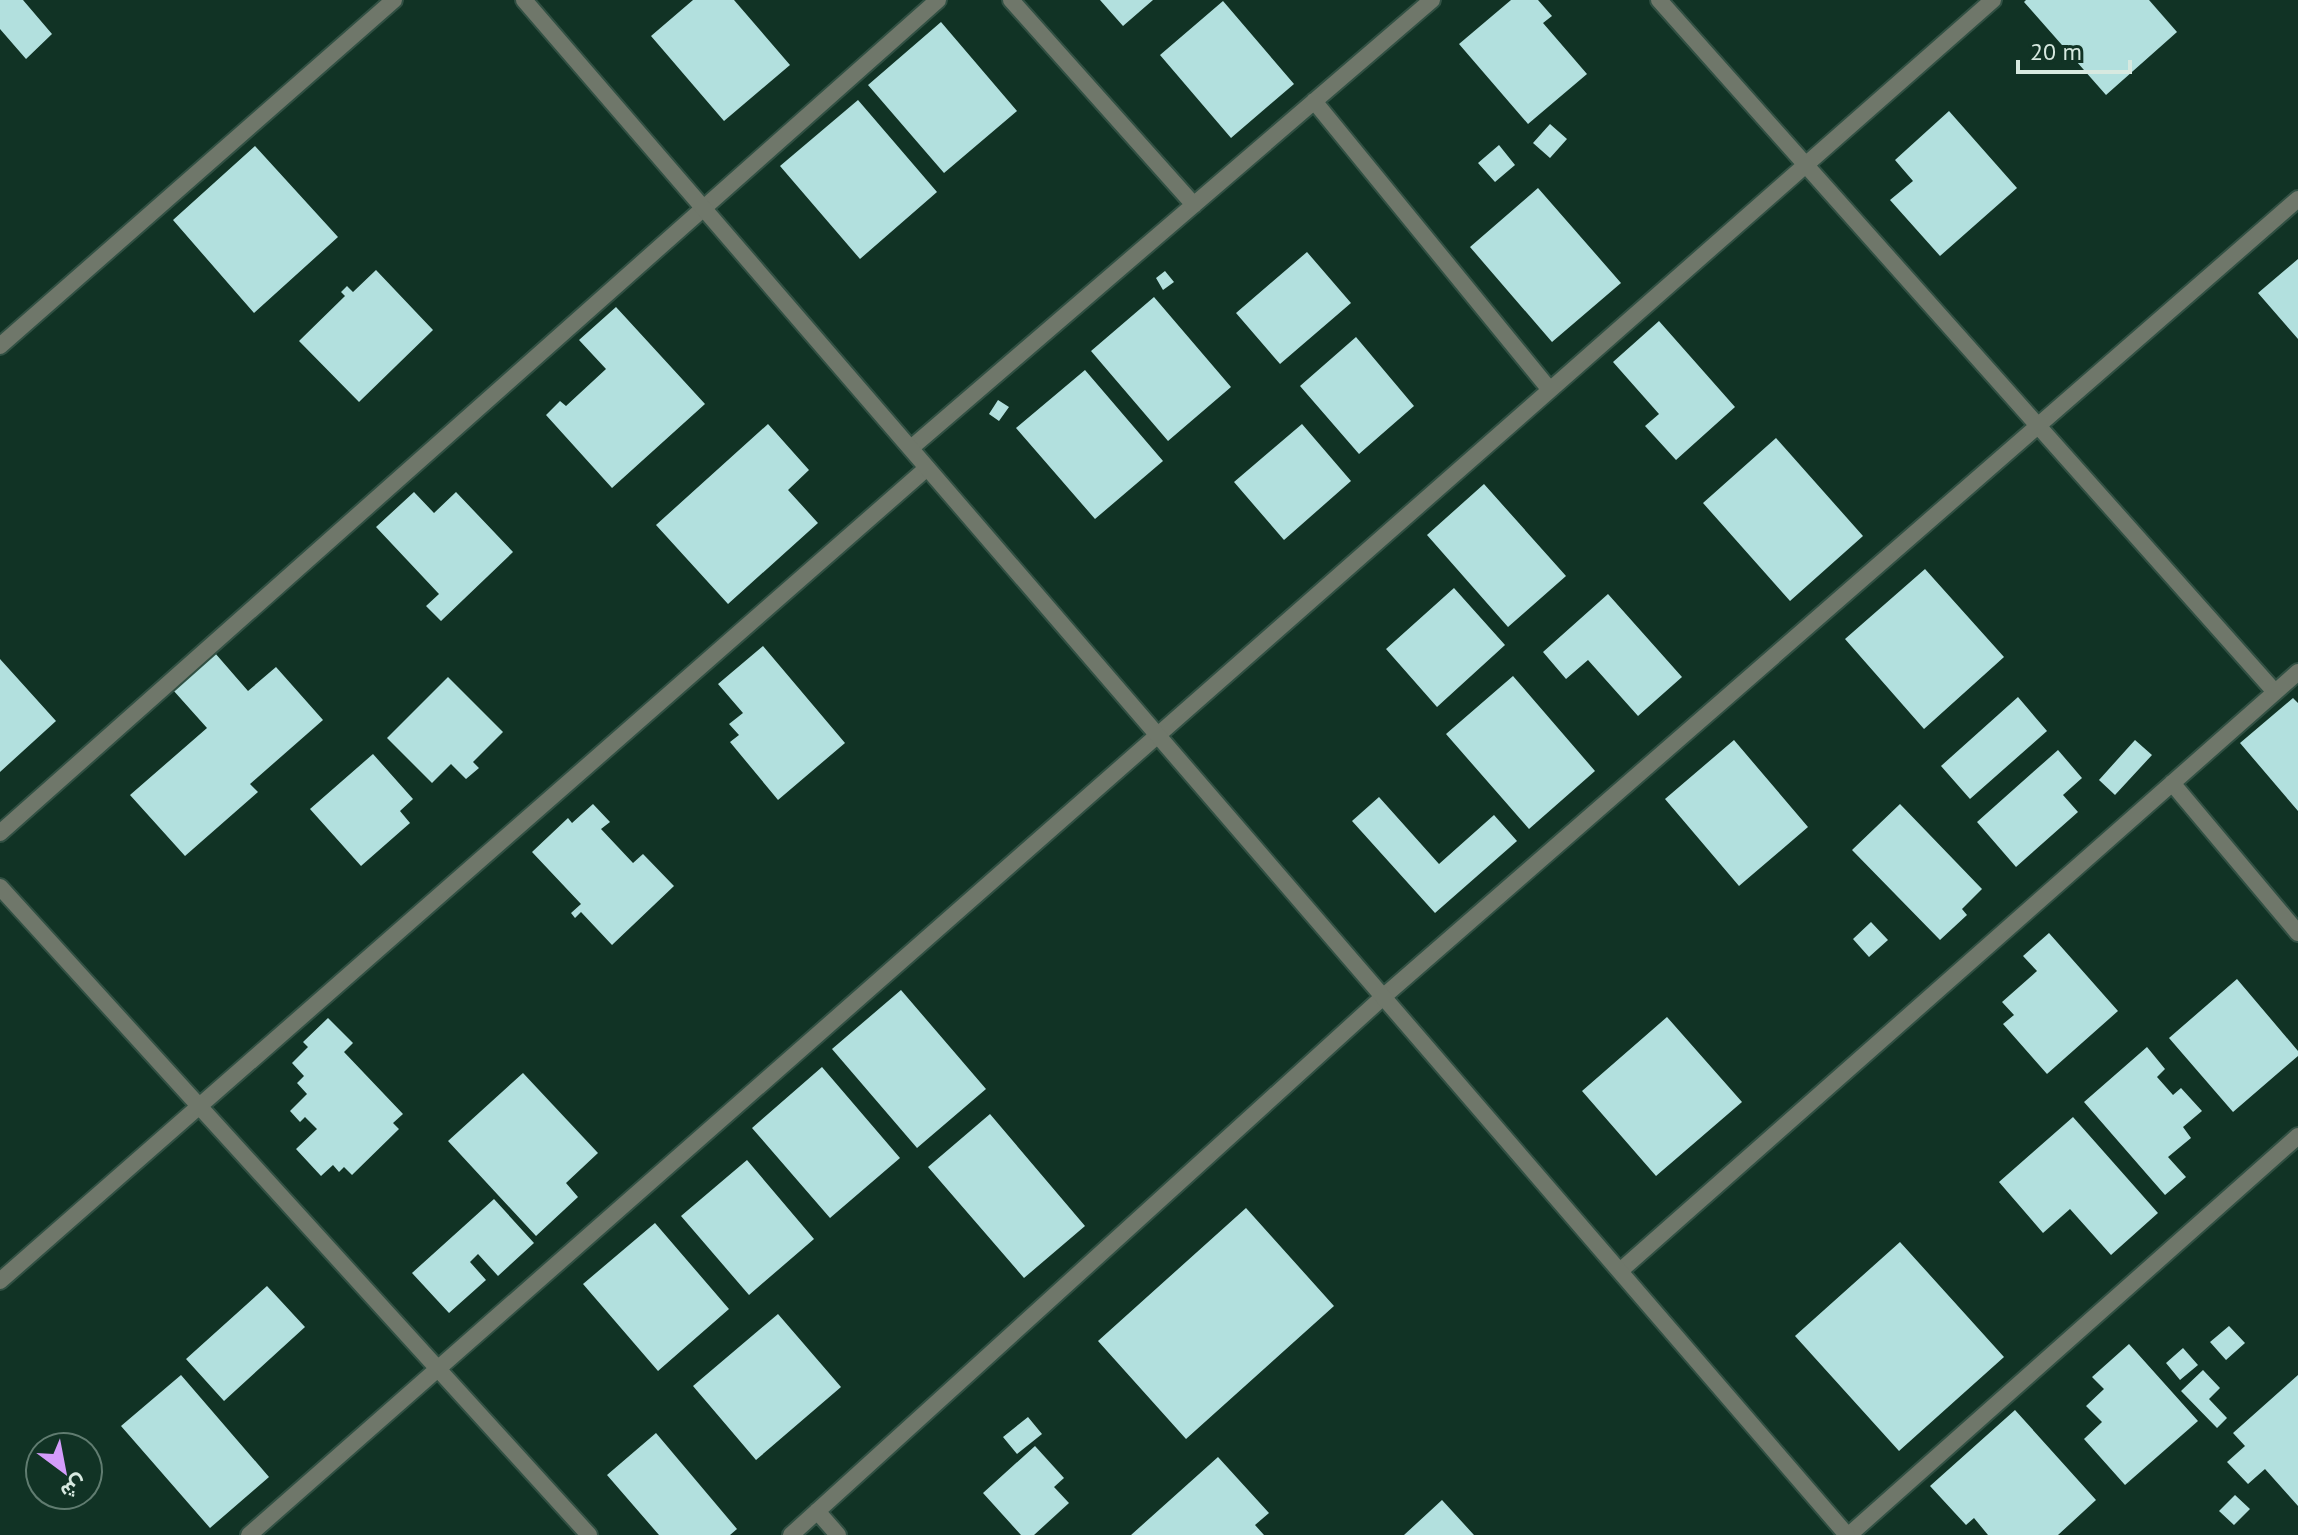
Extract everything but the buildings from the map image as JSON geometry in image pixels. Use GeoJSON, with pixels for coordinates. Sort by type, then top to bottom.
{"type":"FeatureCollection","features":[{"type":"Feature","properties":{"kind":"street"},"geometry":{"type":"LineString","coordinates":[[0,346],[394,0]]}},
{"type":"Feature","properties":{"kind":"street"},"geometry":{"type":"LineString","coordinates":[[524,0],[1848,1535],[2298,1136]]}},
{"type":"Feature","properties":{"kind":"street"},"geometry":{"type":"LineString","coordinates":[[0,833],[938,0]]}},
{"type":"Feature","properties":{"kind":"street"},"geometry":{"type":"LineString","coordinates":[[1011,0],[1194,205]]}},
{"type":"Feature","properties":{"kind":"street"},"geometry":{"type":"LineString","coordinates":[[911,448],[1432,0]]}},
{"type":"Feature","properties":{"kind":"street"},"geometry":{"type":"LineString","coordinates":[[1659,0],[2275,692]]}},
{"type":"Feature","properties":{"kind":"street"},"geometry":{"type":"LineString","coordinates":[[249,1535],[1993,0]]}},
{"type":"Feature","properties":{"kind":"street"},"geometry":{"type":"LineString","coordinates":[[1314,101],[1550,390]]}},
{"type":"Feature","properties":{"kind":"street"},"geometry":{"type":"LineString","coordinates":[[791,1535],[1383,997],[2298,199]]}},
{"type":"Feature","properties":{"kind":"street"},"geometry":{"type":"LineString","coordinates":[[0,1281],[927,468]]}},
{"type":"Feature","properties":{"kind":"street"},"geometry":{"type":"LineString","coordinates":[[1620,1271],[2298,672]]}},
{"type":"Feature","properties":{"kind":"street"},"geometry":{"type":"LineString","coordinates":[[2172,783],[2298,933]]}},
{"type":"Feature","properties":{"kind":"street"},"geometry":{"type":"LineString","coordinates":[[0,887],[589,1535]]}},
{"type":"Feature","properties":{"kind":"street"},"geometry":{"type":"LineString","coordinates":[[817,1511],[838,1535]]}}]}
